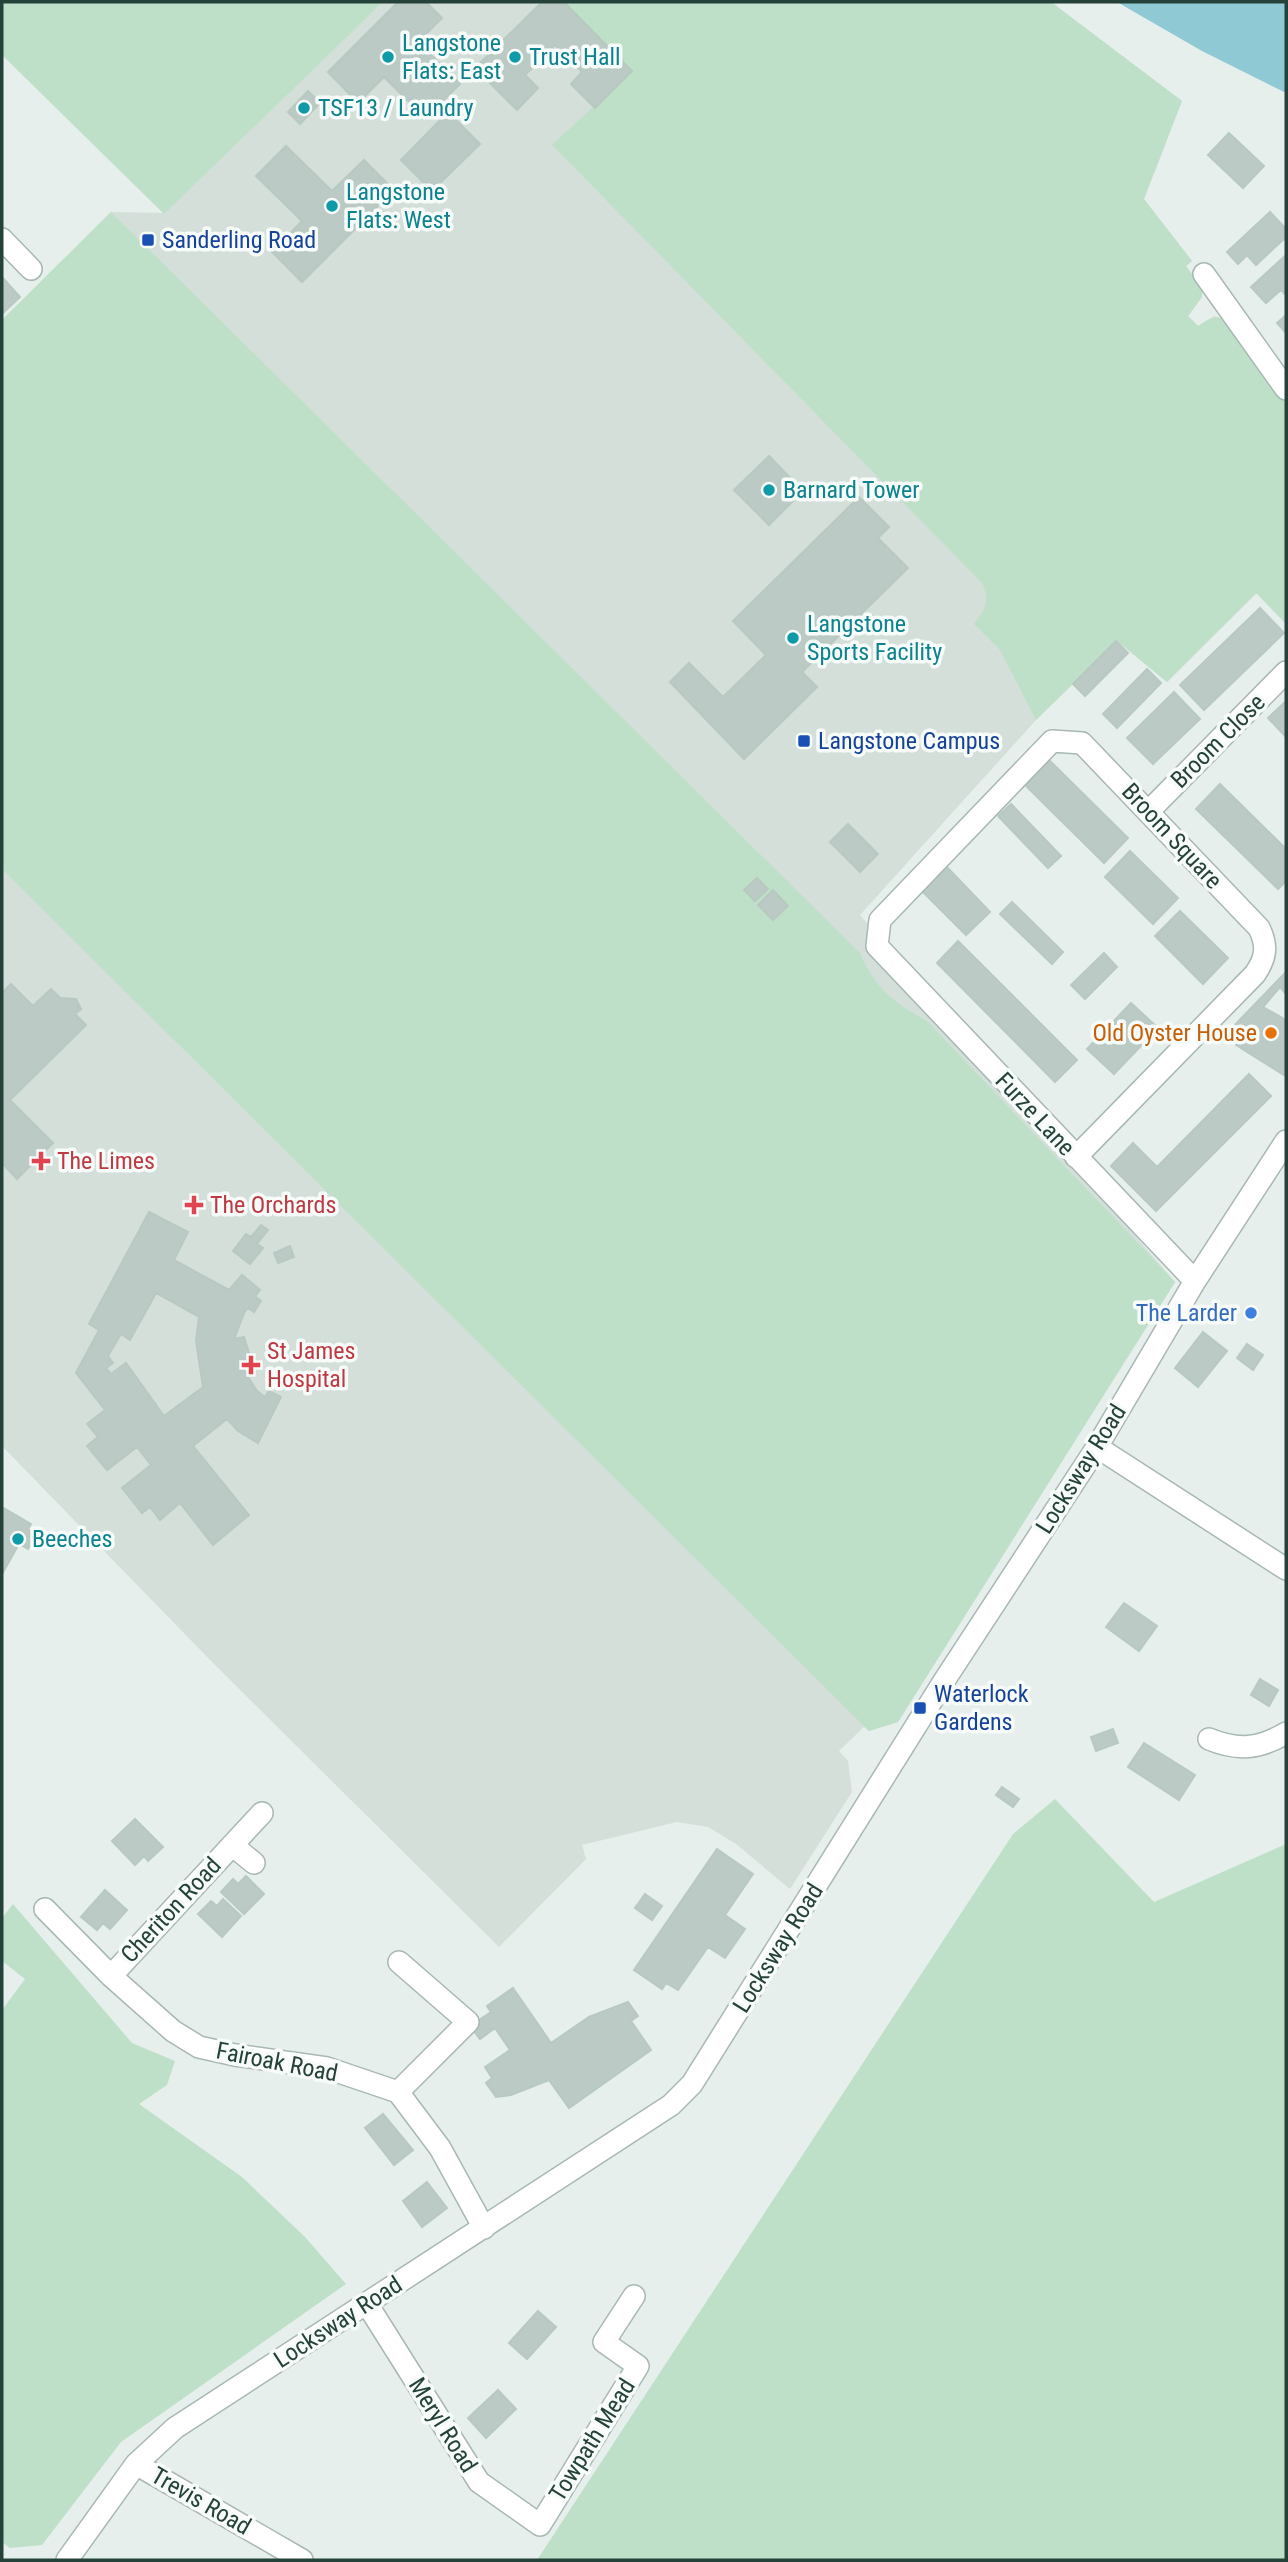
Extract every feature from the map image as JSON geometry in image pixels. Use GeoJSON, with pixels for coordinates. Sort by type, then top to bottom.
{"type":"FeatureCollection","features":[{"type":"Feature","properties":{"kind":"street"},"geometry":{"type":"LineString","coordinates":[[2,239],[32,269]]}},
{"type":"Feature","properties":{"kind":"street"},"geometry":{"type":"LineString","coordinates":[[1204,274],[1286,389]]}},
{"type":"Feature","properties":{"kind":"street","name":"Broom Close"},"geometry":{"type":"LineString","coordinates":[[1149,811],[1286,672]]}},
{"type":"Feature","properties":{"kind":"street","name":"Broom Square"},"geometry":{"type":"LineString","coordinates":[[877,946],[880,920],[1052,741],[1082,743],[1149,811],[1259,928],[1266,941],[1264,960],[1255,974],[1076,1157]]}},
{"type":"Feature","properties":{"kind":"street","name":"Furze Lane"},"geometry":{"type":"LineString","coordinates":[[877,946],[1195,1281]]}},
{"type":"Feature","properties":{"kind":"street","name":"Locksway Road"},"geometry":{"type":"LineString","coordinates":[[67,2560],[136,2463],[175,2428],[671,2105],[692,2084],[951,1670],[1097,1447],[1195,1281],[1286,1141]]}},
{"type":"Feature","properties":{"kind":"street"},"geometry":{"type":"LineString","coordinates":[[1097,1447],[1286,1569]]}},
{"type":"Feature","properties":{"kind":"street"},"geometry":{"type":"LineString","coordinates":[[1209,1739],[1229,1746],[1247,1748],[1265,1744],[1286,1733]]}},
{"type":"Feature","properties":{"kind":"street","name":"Cheriton Road"},"geometry":{"type":"LineString","coordinates":[[111,1976],[262,1813]]}},
{"type":"Feature","properties":{"kind":"street","name":"Cheriton Road"},"geometry":{"type":"LineString","coordinates":[[232,1845],[254,1863]]}},
{"type":"Feature","properties":{"kind":"street","name":"Fairoak Road"},"geometry":{"type":"LineString","coordinates":[[45,1909],[111,1976],[173,2031],[199,2047],[234,2055],[327,2068],[398,2092]]}},
{"type":"Feature","properties":{"kind":"street"},"geometry":{"type":"LineString","coordinates":[[399,1962],[468,2022],[398,2092],[440,2148],[484,2228]]}},
{"type":"Feature","properties":{"kind":"street","name":"Towpath Mead"},"geometry":{"type":"LineString","coordinates":[[540,2525],[638,2366],[604,2342],[634,2296]]}},
{"type":"Feature","properties":{"kind":"street","name":"Meryl Road"},"geometry":{"type":"LineString","coordinates":[[367,2304],[479,2482],[540,2525]]}},
{"type":"Feature","properties":{"kind":"street","name":"Trevis Road"},"geometry":{"type":"LineString","coordinates":[[136,2463],[302,2560]]}},
{"type":"Feature","properties":{"kind":"shaded area"},"geometry":{"type":"Polygon","coordinates":[[[383,2],[1051,2],[1182,101],[1144,199],[1192,261],[1186,266],[1200,284],[1202,297],[1188,316],[1198,326],[1214,316],[1231,323],[1286,403],[1257,593],[1167,682],[1117,641],[1036,720],[860,915],[1175,1282],[898,1722],[869,1731],[864,1727],[839,1751],[848,1761],[852,1792],[790,1889],[736,1844],[708,1827],[677,1822],[582,1845],[586,1859],[499,1947],[213,1663],[2,1446],[2,320],[111,212],[164,213],[383,2]]]}},
{"type":"Feature","properties":{"kind":"green space"},"geometry":{"type":"Polygon","coordinates":[[[2,2],[383,2],[164,214],[2,55],[2,2]]]}},
{"type":"Feature","properties":{"kind":"green space"},"geometry":{"type":"Polygon","coordinates":[[[564,2],[1051,2],[1182,101],[1144,199],[1192,261],[1186,266],[1203,289],[1202,297],[1188,316],[1198,326],[1214,317],[1231,323],[1286,403],[1286,624],[1256,593],[1167,682],[1117,641],[1036,720],[1000,650],[974,624],[985,605],[986,594],[982,583],[552,145],[632,71],[564,2]]]}},
{"type":"Feature","properties":{"kind":"green space"},"geometry":{"type":"Polygon","coordinates":[[[111,212],[860,953],[879,985],[905,1008],[927,1021],[1175,1282],[898,1722],[869,1731],[2,869],[2,320],[111,212]]]}},
{"type":"Feature","properties":{"kind":"green space"},"geometry":{"type":"Polygon","coordinates":[[[1055,1799],[1154,1902],[1286,1844],[1286,2560],[537,2560],[1013,1834],[1055,1799]]]}},
{"type":"Feature","properties":{"kind":"green space"},"geometry":{"type":"Polygon","coordinates":[[[13,1904],[132,2043],[175,2061],[167,2085],[139,2104],[242,2177],[305,2237],[346,2284],[121,2442],[42,2545],[10,2548],[2,2542],[2,2010],[25,1979],[2,1961],[2,1918],[13,1904]]]}},
{"type":"Feature","properties":{"kind":"water"},"geometry":{"type":"Polygon","coordinates":[[[1117,2],[1286,2],[1286,93],[1202,51],[1117,2]]]}},
{"type":"Feature","properties":{"kind":"building","name":"Langstone Flats: East"},"geometry":{"type":"Polygon","coordinates":[[[398,2],[426,2],[442,18],[418,42],[460,84],[425,118],[384,77],[358,103],[328,72],[398,2]]]}},
{"type":"Feature","properties":{"kind":"building","name":"Trust Hall"},"geometry":{"type":"Polygon","coordinates":[[[542,2],[564,2],[632,71],[595,108],[571,84],[582,72],[555,45],[525,75],[538,88],[517,110],[475,68],[542,2]]]}},
{"type":"Feature","properties":{"kind":"building","name":"TSF13 / Laundry"},"geometry":{"type":"Polygon","coordinates":[[[308,91],[320,103],[300,124],[288,112],[308,91]]]}},
{"type":"Feature","properties":{"kind":"building"},"geometry":{"type":"Polygon","coordinates":[[[448,112],[480,144],[432,191],[401,160],[448,112]]]}},
{"type":"Feature","properties":{"kind":"building"},"geometry":{"type":"Polygon","coordinates":[[[1229,133],[1264,166],[1243,188],[1208,155],[1229,133]]]}},
{"type":"Feature","properties":{"kind":"building","name":"Langstone Flats: West"},"geometry":{"type":"Polygon","coordinates":[[[286,146],[332,191],[364,160],[394,190],[302,282],[272,252],[302,221],[256,176],[286,146]]]}},
{"type":"Feature","properties":{"kind":"building"},"geometry":{"type":"Polygon","coordinates":[[[1270,212],[1286,229],[1286,237],[1256,265],[1247,255],[1238,264],[1227,252],[1270,212]]]}},
{"type":"Feature","properties":{"kind":"building"},"geometry":{"type":"Polygon","coordinates":[[[1286,255],[1286,295],[1281,290],[1266,303],[1251,287],[1286,255]]]}},
{"type":"Feature","properties":{"kind":"building"},"geometry":{"type":"Polygon","coordinates":[[[2,277],[20,297],[2,314],[2,277]]]}},
{"type":"Feature","properties":{"kind":"building"},"geometry":{"type":"Polygon","coordinates":[[[1286,315],[1286,333],[1277,323],[1286,315]]]}},
{"type":"Feature","properties":{"kind":"building","name":"Barnard Tower"},"geometry":{"type":"Polygon","coordinates":[[[769,456],[803,491],[769,525],[734,490],[769,456]]]}},
{"type":"Feature","properties":{"kind":"building","name":"Langstone Sports Facility"},"geometry":{"type":"Polygon","coordinates":[[[859,497],[889,527],[878,538],[908,568],[802,672],[817,687],[744,759],[670,682],[689,663],[723,697],[766,655],[733,621],[859,497]]]}},
{"type":"Feature","properties":{"kind":"building"},"geometry":{"type":"Polygon","coordinates":[[[1260,608],[1284,633],[1204,710],[1180,685],[1260,608]]]}},
{"type":"Feature","properties":{"kind":"building"},"geometry":{"type":"Polygon","coordinates":[[[1116,641],[1128,653],[1085,696],[1073,684],[1116,641]]]}},
{"type":"Feature","properties":{"kind":"building"},"geometry":{"type":"Polygon","coordinates":[[[1147,669],[1161,683],[1117,728],[1103,714],[1147,669]]]}},
{"type":"Feature","properties":{"kind":"building"},"geometry":{"type":"Polygon","coordinates":[[[1174,692],[1200,719],[1153,764],[1127,738],[1174,692]]]}},
{"type":"Feature","properties":{"kind":"building"},"geometry":{"type":"Polygon","coordinates":[[[1286,701],[1286,737],[1268,718],[1286,701]]]}},
{"type":"Feature","properties":{"kind":"building"},"geometry":{"type":"Polygon","coordinates":[[[1048,759],[1128,838],[1104,863],[1024,784],[1048,759]]]}},
{"type":"Feature","properties":{"kind":"building"},"geometry":{"type":"Polygon","coordinates":[[[1220,784],[1286,849],[1286,881],[1278,889],[1196,809],[1220,784]]]}},
{"type":"Feature","properties":{"kind":"building"},"geometry":{"type":"Polygon","coordinates":[[[1011,804],[1061,856],[1048,868],[998,816],[1011,804]]]}},
{"type":"Feature","properties":{"kind":"building"},"geometry":{"type":"Polygon","coordinates":[[[848,824],[878,854],[860,872],[830,842],[848,824]]]}},
{"type":"Feature","properties":{"kind":"building"},"geometry":{"type":"Polygon","coordinates":[[[1130,851],[1178,898],[1153,924],[1105,877],[1130,851]]]}},
{"type":"Feature","properties":{"kind":"building"},"geometry":{"type":"Polygon","coordinates":[[[944,864],[990,912],[966,935],[919,888],[944,864]]]}},
{"type":"Feature","properties":{"kind":"building"},"geometry":{"type":"Polygon","coordinates":[[[757,878],[768,889],[755,901],[744,890],[757,878]]]}},
{"type":"Feature","properties":{"kind":"building"},"geometry":{"type":"Polygon","coordinates":[[[773,890],[788,906],[773,920],[758,905],[773,890]]]}},
{"type":"Feature","properties":{"kind":"building"},"geometry":{"type":"Polygon","coordinates":[[[1012,902],[1063,952],[1052,964],[1000,914],[1012,902]]]}},
{"type":"Feature","properties":{"kind":"building"},"geometry":{"type":"Polygon","coordinates":[[[1180,911],[1228,958],[1203,984],[1155,936],[1180,911]]]}},
{"type":"Feature","properties":{"kind":"building"},"geometry":{"type":"Polygon","coordinates":[[[958,941],[1077,1060],[1055,1082],[937,963],[958,941]]]}},
{"type":"Feature","properties":{"kind":"building"},"geometry":{"type":"Polygon","coordinates":[[[1104,953],[1117,967],[1085,999],[1071,985],[1104,953]]]}},
{"type":"Feature","properties":{"kind":"building"},"geometry":{"type":"Polygon","coordinates":[[[1286,972],[1286,994],[1280,987],[1263,1007],[1286,1020],[1284,1075],[1236,1045],[1239,1040],[1228,1032],[1286,972]]]}},
{"type":"Feature","properties":{"kind":"building"},"geometry":{"type":"Polygon","coordinates":[[[11,984],[33,1006],[51,989],[60,998],[76,999],[81,1009],[75,1014],[86,1025],[10,1100],[53,1143],[17,1179],[2,1163],[2,993],[11,984]]]}},
{"type":"Feature","properties":{"kind":"building"},"geometry":{"type":"Polygon","coordinates":[[[1131,1003],[1158,1028],[1114,1074],[1087,1049],[1131,1003]]]}},
{"type":"Feature","properties":{"kind":"building"},"geometry":{"type":"Polygon","coordinates":[[[1249,1074],[1271,1096],[1156,1211],[1111,1166],[1133,1143],[1157,1167],[1249,1074]]]}},
{"type":"Feature","properties":{"kind":"building"},"geometry":{"type":"Polygon","coordinates":[[[149,1212],[188,1232],[174,1260],[229,1290],[242,1275],[260,1290],[255,1296],[261,1301],[254,1312],[248,1308],[245,1311],[234,1339],[244,1337],[251,1359],[241,1362],[257,1391],[265,1397],[269,1391],[281,1397],[258,1443],[238,1431],[227,1419],[193,1446],[249,1515],[213,1545],[180,1503],[160,1520],[150,1507],[142,1513],[122,1488],[151,1465],[137,1447],[107,1470],[87,1446],[98,1437],[87,1424],[105,1410],[76,1373],[99,1330],[89,1324],[149,1212]],[[156,1293],[130,1340],[121,1334],[108,1356],[113,1363],[106,1368],[111,1374],[126,1363],[164,1416],[203,1387],[196,1341],[199,1317],[156,1293]]]}},
{"type":"Feature","properties":{"kind":"building"},"geometry":{"type":"Polygon","coordinates":[[[261,1225],[268,1230],[257,1244],[263,1248],[250,1264],[233,1251],[246,1234],[251,1237],[261,1225]]]}},
{"type":"Feature","properties":{"kind":"building"},"geometry":{"type":"Polygon","coordinates":[[[290,1246],[294,1257],[278,1263],[274,1253],[290,1246]]]}},
{"type":"Feature","properties":{"kind":"building"},"geometry":{"type":"Polygon","coordinates":[[[1203,1332],[1227,1351],[1198,1387],[1175,1368],[1203,1332]]]}},
{"type":"Feature","properties":{"kind":"building"},"geometry":{"type":"Polygon","coordinates":[[[1247,1344],[1263,1355],[1253,1370],[1237,1358],[1247,1344]]]}},
{"type":"Feature","properties":{"kind":"building","name":"Beeches"},"geometry":{"type":"Polygon","coordinates":[[[2,1507],[31,1524],[28,1529],[36,1534],[28,1549],[19,1544],[2,1574],[2,1507]]]}},
{"type":"Feature","properties":{"kind":"building"},"geometry":{"type":"Polygon","coordinates":[[[1124,1603],[1157,1626],[1139,1651],[1106,1627],[1124,1603]]]}},
{"type":"Feature","properties":{"kind":"building"},"geometry":{"type":"Polygon","coordinates":[[[1260,1679],[1278,1690],[1269,1706],[1251,1695],[1260,1679]]]}},
{"type":"Feature","properties":{"kind":"building"},"geometry":{"type":"Polygon","coordinates":[[[1113,1729],[1118,1743],[1096,1751],[1091,1737],[1113,1729]]]}},
{"type":"Feature","properties":{"kind":"building"},"geometry":{"type":"Polygon","coordinates":[[[1144,1743],[1195,1775],[1179,1800],[1128,1767],[1144,1743]]]}},
{"type":"Feature","properties":{"kind":"building"},"geometry":{"type":"Polygon","coordinates":[[[1002,1787],[1019,1799],[1013,1807],[996,1795],[1002,1787]]]}},
{"type":"Feature","properties":{"kind":"building"},"geometry":{"type":"Polygon","coordinates":[[[135,1819],[163,1847],[148,1861],[144,1856],[135,1865],[112,1841],[135,1819]]]}},
{"type":"Feature","properties":{"kind":"building"},"geometry":{"type":"Polygon","coordinates":[[[717,1849],[753,1874],[725,1915],[745,1929],[725,1958],[708,1947],[678,1990],[666,1983],[662,1989],[634,1970],[717,1849]]]}},
{"type":"Feature","properties":{"kind":"building"},"geometry":{"type":"Polygon","coordinates":[[[246,1876],[264,1894],[244,1914],[221,1892],[233,1879],[238,1884],[246,1876]]]}},
{"type":"Feature","properties":{"kind":"building"},"geometry":{"type":"Polygon","coordinates":[[[105,1890],[127,1910],[110,1929],[103,1923],[97,1930],[81,1917],[105,1890]]]}},
{"type":"Feature","properties":{"kind":"building"},"geometry":{"type":"Polygon","coordinates":[[[645,1894],[662,1906],[652,1920],[635,1908],[645,1894]]]}},
{"type":"Feature","properties":{"kind":"building"},"geometry":{"type":"Polygon","coordinates":[[[223,1899],[241,1916],[222,1937],[198,1914],[211,1901],[217,1906],[223,1899]]]}},
{"type":"Feature","properties":{"kind":"building"},"geometry":{"type":"Polygon","coordinates":[[[513,1988],[551,2043],[589,2017],[628,2002],[638,2016],[631,2021],[651,2050],[569,2108],[549,2080],[511,2095],[496,2097],[486,2083],[492,2078],[485,2067],[510,2050],[495,2028],[480,2039],[470,2026],[491,2012],[487,2006],[513,1988]]]}},
{"type":"Feature","properties":{"kind":"building"},"geometry":{"type":"Polygon","coordinates":[[[383,2114],[413,2150],[394,2165],[365,2128],[383,2114]]]}},
{"type":"Feature","properties":{"kind":"building"},"geometry":{"type":"Polygon","coordinates":[[[427,2182],[447,2208],[422,2227],[403,2201],[427,2182]]]}},
{"type":"Feature","properties":{"kind":"building"},"geometry":{"type":"Polygon","coordinates":[[[538,2311],[556,2327],[527,2359],[509,2343],[538,2311]]]}},
{"type":"Feature","properties":{"kind":"building"},"geometry":{"type":"Polygon","coordinates":[[[498,2390],[516,2409],[486,2438],[468,2418],[498,2390]]]}},
{"type":"Feature","properties":{"kind":"place","name":"Langstone Flats: East"},"geometry":{"type":"Point","coordinates":[388,57]}},
{"type":"Feature","properties":{"kind":"place","name":"Trust Hall"},"geometry":{"type":"Point","coordinates":[515,57]}},
{"type":"Feature","properties":{"kind":"place","name":"TSF13 / Laundry"},"geometry":{"type":"Point","coordinates":[304,108]}},
{"type":"Feature","properties":{"kind":"place","name":"Langstone Flats: West"},"geometry":{"type":"Point","coordinates":[332,206]}},
{"type":"Feature","properties":{"kind":"place","name":"Sanderling Road"},"geometry":{"type":"Point","coordinates":[148,240]}},
{"type":"Feature","properties":{"kind":"place","name":"Barnard Tower"},"geometry":{"type":"Point","coordinates":[769,490]}},
{"type":"Feature","properties":{"kind":"place","name":"Langstone Sports Facility"},"geometry":{"type":"Point","coordinates":[793,638]}},
{"type":"Feature","properties":{"kind":"place","name":"Langstone Campus"},"geometry":{"type":"Point","coordinates":[804,741]}},
{"type":"Feature","properties":{"kind":"place","name":"Old Oyster House"},"geometry":{"type":"Point","coordinates":[1271,1033]}},
{"type":"Feature","properties":{"kind":"place","name":"The Limes"},"geometry":{"type":"Point","coordinates":[41,1161]}},
{"type":"Feature","properties":{"kind":"place","name":"The Orchards"},"geometry":{"type":"Point","coordinates":[194,1205]}},
{"type":"Feature","properties":{"kind":"place","name":"The Larder"},"geometry":{"type":"Point","coordinates":[1251,1313]}},
{"type":"Feature","properties":{"kind":"place","name":"St James Hospital"},"geometry":{"type":"Point","coordinates":[251,1365]}},
{"type":"Feature","properties":{"kind":"place","name":"Beeches"},"geometry":{"type":"Point","coordinates":[18,1539]}},
{"type":"Feature","properties":{"kind":"place","name":"Waterlock Gardens"},"geometry":{"type":"Point","coordinates":[920,1708]}}]}
